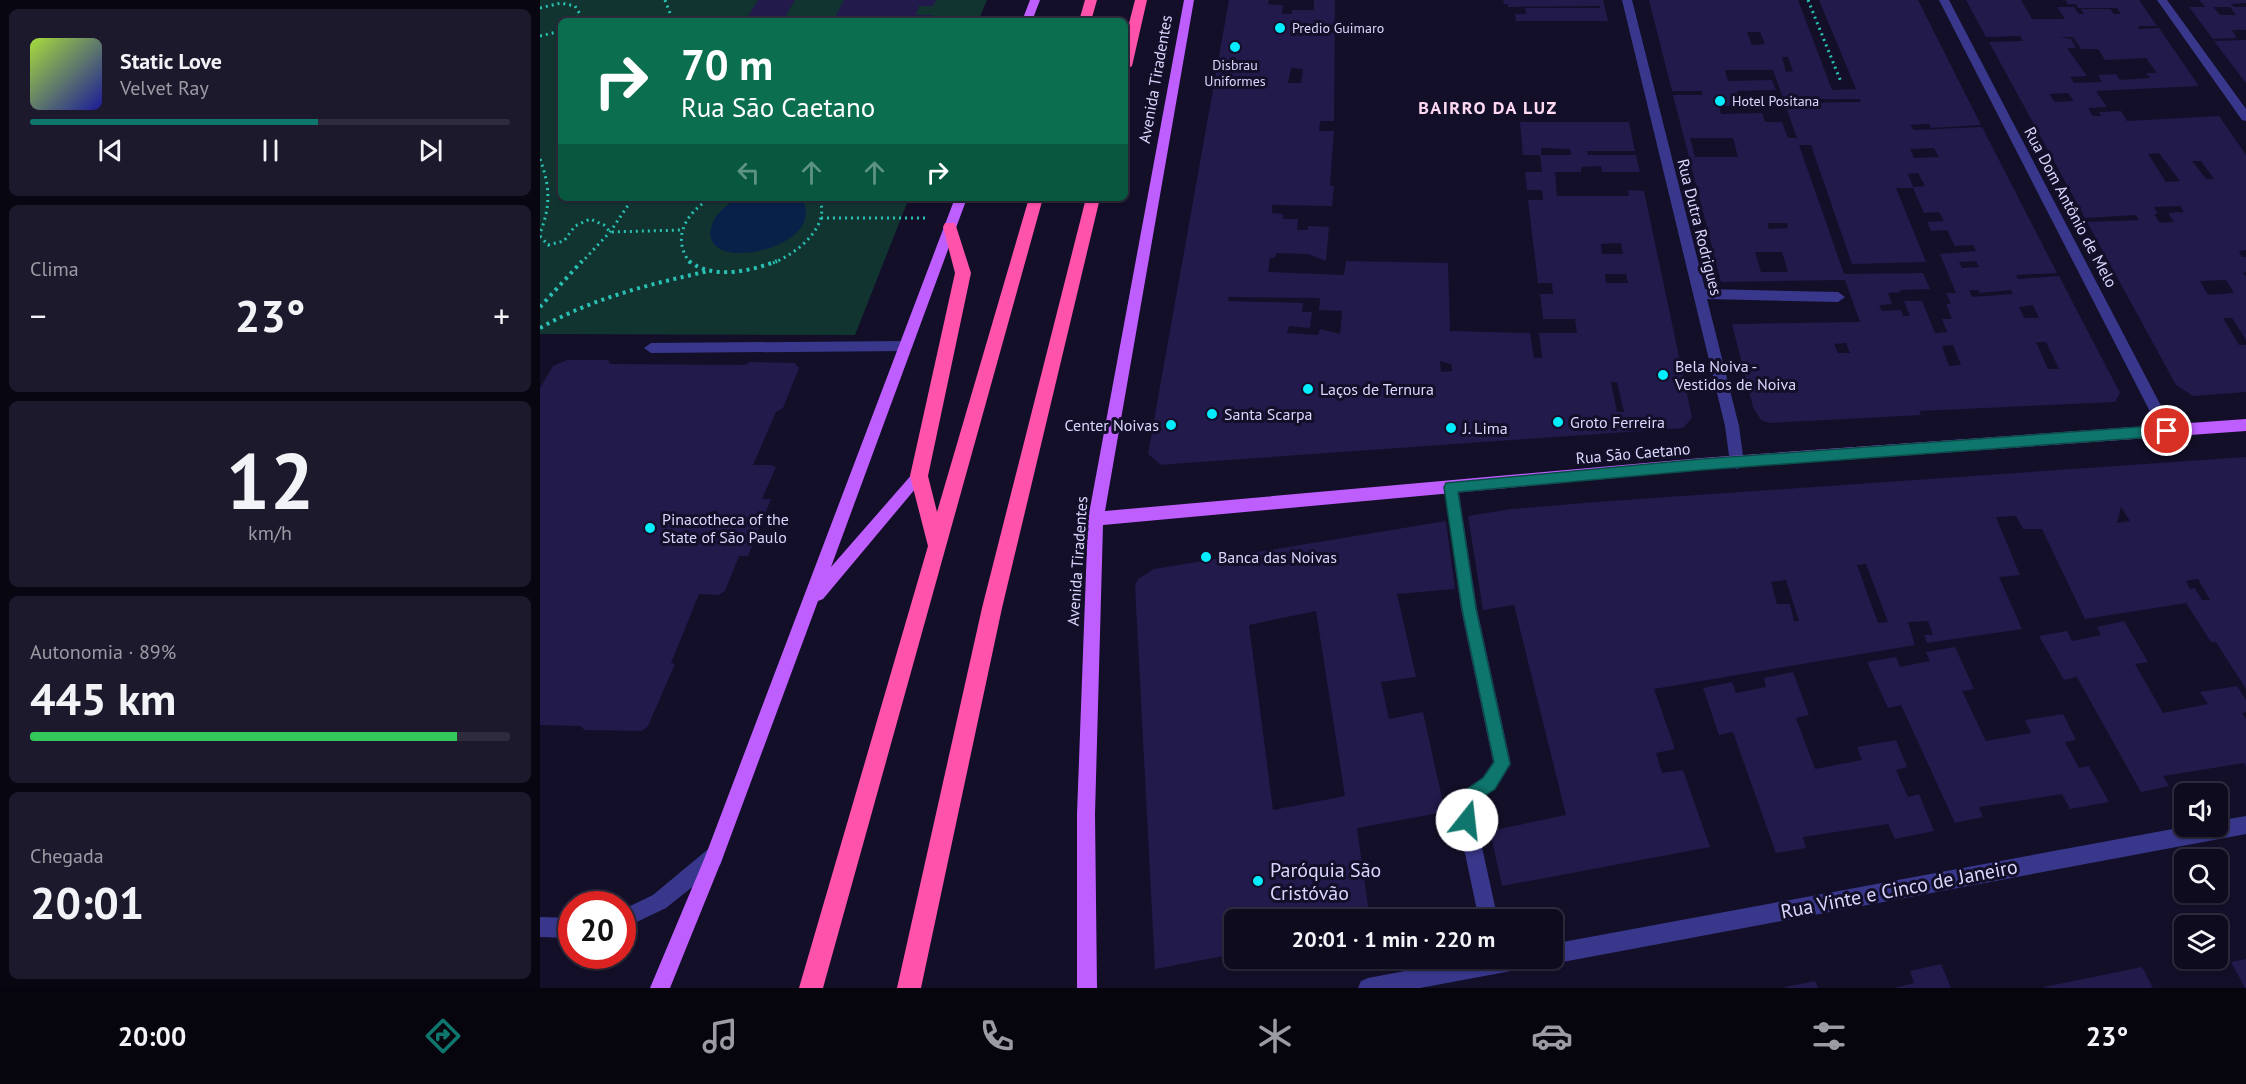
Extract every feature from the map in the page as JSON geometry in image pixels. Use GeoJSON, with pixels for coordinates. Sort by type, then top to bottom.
{"type":"FeatureCollection","features":[{"type":"Feature","properties":{"kind":"highway"},"geometry":{"type":"LineString","coordinates":[[1086,18],[1091,0]]}},
{"type":"Feature","properties":{"kind":"highway","name":"Avenida Tiradentes"},"geometry":{"type":"LineString","coordinates":[[1128,54],[1141,0]]}},
{"type":"Feature","properties":{"kind":"highway"},"geometry":{"type":"LineString","coordinates":[[811,988],[1035,201]]}},
{"type":"Feature","properties":{"kind":"highway"},"geometry":{"type":"LineString","coordinates":[[909,988],[992,608],[1091,201]]}},
{"type":"Feature","properties":{"kind":"highway"},"geometry":{"type":"LineString","coordinates":[[938,548],[919,476],[963,273],[952,223]]}},
{"type":"Feature","properties":{"kind":"main road"},"geometry":{"type":"LineString","coordinates":[[1028,18],[1035,0]]}},
{"type":"Feature","properties":{"kind":"main road","name":"Avenida Tiradentes"},"geometry":{"type":"LineString","coordinates":[[1087,988],[1086,814],[1096,519],[1189,0]]}},
{"type":"Feature","properties":{"kind":"main road"},"geometry":{"type":"LineString","coordinates":[[660,988],[714,857],[960,201]]}},
{"type":"Feature","properties":{"kind":"main road","name":"Rua São Caetano"},"geometry":{"type":"LineString","coordinates":[[1096,519],[1737,463],[2246,425]]}},
{"type":"Feature","properties":{"kind":"main road"},"geometry":{"type":"LineString","coordinates":[[810,603],[919,476]]}},
{"type":"Feature","properties":{"kind":"street","name":"Rua Dutra Rodrigues"},"geometry":{"type":"LineString","coordinates":[[1627,0],[1732,426],[1737,463]]}},
{"type":"Feature","properties":{"kind":"street","name":"Rua Dom Antônio de Melo"},"geometry":{"type":"LineString","coordinates":[[1944,0],[2167,431]]}},
{"type":"Feature","properties":{"kind":"street"},"geometry":{"type":"LineString","coordinates":[[2162,0],[2246,117]]}},
{"type":"Feature","properties":{"kind":"street"},"geometry":{"type":"LineString","coordinates":[[1700,294],[1838,297]]}},
{"type":"Feature","properties":{"kind":"street"},"geometry":{"type":"LineString","coordinates":[[651,348],[906,346]]}},
{"type":"Feature","properties":{"kind":"street"},"geometry":{"type":"LineString","coordinates":[[1451,487],[1469,609],[1502,764],[1489,783],[1470,797],[1467,820],[1487,909]]}},
{"type":"Feature","properties":{"kind":"street","name":"Rua Vinte e Cinco de Janeiro"},"geometry":{"type":"LineString","coordinates":[[1563,952],[2246,825]]}},
{"type":"Feature","properties":{"kind":"street"},"geometry":{"type":"LineString","coordinates":[[636,916],[664,900],[714,857]]}},
{"type":"Feature","properties":{"kind":"street"},"geometry":{"type":"LineString","coordinates":[[540,927],[558,928]]}},
{"type":"Feature","properties":{"kind":"street"},"geometry":{"type":"LineString","coordinates":[[1368,988],[1459,969]]}},
{"type":"Feature","properties":{"kind":"path"},"geometry":{"type":"LineString","coordinates":[[665,0],[672,18]]}},
{"type":"Feature","properties":{"kind":"path"},"geometry":{"type":"LineString","coordinates":[[1808,0],[1841,82]]}},
{"type":"Feature","properties":{"kind":"path"},"geometry":{"type":"LineString","coordinates":[[540,8],[563,2],[579,9],[578,18]]}},
{"type":"Feature","properties":{"kind":"path"},"geometry":{"type":"LineString","coordinates":[[540,36],[558,32]]}},
{"type":"Feature","properties":{"kind":"path"},"geometry":{"type":"LineString","coordinates":[[540,159],[550,183],[547,216],[540,234],[548,245],[564,242],[575,226],[590,219],[604,225],[610,232]]}},
{"type":"Feature","properties":{"kind":"path"},"geometry":{"type":"LineString","coordinates":[[540,307],[610,232],[631,201]]}},
{"type":"Feature","properties":{"kind":"path"},"geometry":{"type":"LineString","coordinates":[[707,201],[690,216],[682,230],[680,244],[684,256],[695,266],[710,271],[732,273],[755,270],[779,261],[799,248],[813,233],[821,218],[821,201]]}},
{"type":"Feature","properties":{"kind":"path"},"geometry":{"type":"LineString","coordinates":[[821,218],[952,223]]}},
{"type":"Feature","properties":{"kind":"path"},"geometry":{"type":"LineString","coordinates":[[610,232],[682,230]]}},
{"type":"Feature","properties":{"kind":"path"},"geometry":{"type":"LineString","coordinates":[[540,328],[595,300],[634,287],[710,271]]}},
{"type":"Feature","properties":{"kind":"green space"},"geometry":{"type":"Polygon","coordinates":[[[540,0],[987,0],[979,18],[558,18],[558,201],[908,201],[855,335],[540,334],[540,0]]]}},
{"type":"Feature","properties":{"kind":"water"},"geometry":{"type":"Polygon","coordinates":[[[734,201],[802,201],[806,215],[799,230],[784,242],[764,250],[743,253],[725,251],[713,243],[711,228],[715,218],[734,201]]]}},
{"type":"Feature","properties":{"kind":"building"},"geometry":{"type":"Polygon","coordinates":[[[758,0],[795,0],[785,18],[747,18],[758,0]]]}},
{"type":"Feature","properties":{"kind":"building"},"geometry":{"type":"Polygon","coordinates":[[[844,0],[936,0],[933,6],[919,6],[916,15],[933,15],[932,18],[835,18],[844,0]]]}},
{"type":"Feature","properties":{"kind":"building"},"geometry":{"type":"Polygon","coordinates":[[[1229,0],[1269,0],[1268,4],[1283,5],[1282,14],[1292,14],[1292,10],[1314,10],[1314,0],[1335,0],[1334,121],[1320,121],[1319,131],[1334,131],[1330,185],[1334,186],[1332,206],[1272,205],[1272,213],[1283,214],[1283,219],[1298,219],[1297,230],[1308,230],[1308,226],[1329,227],[1326,261],[1308,254],[1276,253],[1275,258],[1270,258],[1268,272],[1344,275],[1346,261],[1448,263],[1450,331],[1530,333],[1534,358],[1542,358],[1539,333],[1577,333],[1575,319],[1543,319],[1540,294],[1553,294],[1552,283],[1538,283],[1528,200],[1543,200],[1542,190],[1527,190],[1525,172],[1542,172],[1540,155],[1523,155],[1520,122],[1629,122],[1635,151],[1587,151],[1588,155],[1636,155],[1640,172],[1602,172],[1601,166],[1581,167],[1581,172],[1555,172],[1557,196],[1629,196],[1628,190],[1644,191],[1692,418],[1683,428],[1161,465],[1148,454],[1229,0]],[[1291,68],[1288,83],[1301,83],[1303,69],[1291,68]],[[1541,148],[1541,155],[1571,155],[1570,149],[1541,148]],[[1621,243],[1601,244],[1602,254],[1623,254],[1621,243]],[[1605,274],[1606,283],[1628,283],[1626,274],[1605,274]],[[1229,297],[1228,301],[1303,303],[1302,312],[1312,312],[1310,328],[1289,326],[1287,333],[1318,335],[1320,329],[1340,334],[1342,311],[1319,310],[1320,298],[1229,297]],[[1440,361],[1441,372],[1452,371],[1451,364],[1440,361]],[[1611,382],[1617,412],[1624,412],[1617,382],[1611,382]]]}},
{"type":"Feature","properties":{"kind":"building"},"geometry":{"type":"Polygon","coordinates":[[[1503,0],[1603,0],[1608,21],[1516,21],[1515,14],[1526,14],[1525,8],[1600,8],[1600,6],[1508,7],[1503,0]]]}},
{"type":"Feature","properties":{"kind":"building"},"geometry":{"type":"Polygon","coordinates":[[[1649,0],[1798,0],[1832,90],[1856,89],[1819,0],[1918,0],[1981,125],[1931,128],[1929,124],[1910,125],[1914,130],[1982,127],[2057,273],[2016,275],[2018,279],[2059,276],[2120,393],[2115,402],[1919,411],[1921,415],[1769,423],[1761,420],[1753,407],[1732,324],[1860,322],[1845,280],[1721,282],[1673,95],[1702,95],[1702,91],[1672,91],[1649,0]],[[1747,32],[1752,45],[1765,44],[1760,32],[1747,32]],[[1782,57],[1786,72],[1793,71],[1788,57],[1782,57]],[[1725,70],[1728,81],[1772,80],[1776,90],[1737,91],[1738,96],[1765,96],[1768,106],[1719,106],[1721,114],[1762,113],[1765,122],[1782,122],[1788,138],[1797,138],[1773,70],[1725,70]],[[1795,99],[1796,103],[1861,102],[1860,99],[1795,99]],[[1690,138],[1695,157],[1738,157],[1733,138],[1690,138]],[[1799,145],[1844,274],[1923,273],[1930,289],[1900,290],[1901,292],[1888,293],[1892,304],[1879,305],[1882,311],[1901,310],[1903,316],[1910,316],[1904,301],[1922,301],[1935,333],[1947,332],[1942,319],[1952,319],[1946,304],[1951,304],[1946,293],[1956,293],[1940,254],[1976,251],[1973,245],[1955,246],[1947,230],[1931,231],[1927,222],[1944,221],[1939,212],[1924,213],[1913,188],[1896,188],[1926,262],[1852,264],[1811,145],[1799,145]],[[1934,148],[1910,149],[1914,158],[1939,157],[1934,148]],[[1918,173],[1908,174],[1913,187],[1925,186],[1918,173]],[[1767,223],[1769,229],[1788,228],[1787,223],[1767,223]],[[1755,252],[1761,272],[1788,272],[1782,252],[1755,252]],[[1976,261],[1959,262],[1962,268],[1979,267],[1976,261]],[[1969,290],[1972,297],[2013,294],[2011,290],[1980,293],[1978,290],[1969,290]],[[2033,305],[2019,307],[2024,318],[2039,318],[2033,305]],[[2036,342],[2048,369],[2059,369],[2046,342],[2036,342]],[[1846,343],[1834,344],[1838,353],[1850,353],[1846,343]],[[1953,345],[1942,346],[1949,366],[1961,365],[1953,345]]]}},
{"type":"Feature","properties":{"kind":"building"},"geometry":{"type":"Polygon","coordinates":[[[1966,0],[2021,0],[2032,19],[2065,19],[2057,7],[2074,7],[2079,14],[2084,14],[2081,9],[2110,9],[2114,14],[2121,14],[2117,8],[2078,8],[2076,4],[2068,4],[2065,0],[2139,0],[2157,26],[2138,26],[2139,29],[2159,28],[2199,86],[2096,91],[2107,107],[2088,108],[2093,116],[2101,116],[2099,112],[2121,111],[2127,121],[2219,116],[2246,155],[2246,250],[2239,251],[2242,257],[2246,257],[2246,272],[2243,273],[2246,276],[2246,340],[2232,318],[2223,318],[2239,345],[2246,345],[2246,392],[2193,396],[2176,385],[2087,222],[2139,220],[2136,215],[2085,218],[1989,42],[2023,41],[2020,36],[1986,37],[1966,0]],[[2060,37],[2071,39],[2076,48],[2067,48],[2087,76],[2070,77],[2074,83],[2102,82],[2098,75],[2116,74],[2120,80],[2150,78],[2146,73],[2157,73],[2146,58],[2105,60],[2098,49],[2081,49],[2073,37],[2060,37]],[[2068,93],[2049,94],[2055,102],[2074,101],[2068,93]],[[2159,153],[2148,154],[2166,182],[2180,181],[2159,153]],[[2192,161],[2206,179],[2214,179],[2201,161],[2192,161]],[[2180,206],[2154,207],[2158,214],[2154,214],[2160,223],[2174,222],[2168,213],[2184,212],[2180,206]],[[2226,280],[2200,281],[2208,295],[2234,293],[2226,280]]]}},
{"type":"Feature","properties":{"kind":"building"},"geometry":{"type":"Polygon","coordinates":[[[2199,0],[2246,0],[2246,3],[2231,4],[2234,7],[2246,7],[2246,30],[2232,30],[2237,38],[2213,39],[2189,7],[2205,7],[2199,0]],[[2213,7],[2220,15],[2236,15],[2230,7],[2213,7]]]}},
{"type":"Feature","properties":{"kind":"building"},"geometry":{"type":"Polygon","coordinates":[[[2246,40],[2246,83],[2214,41],[2246,40]]]}},
{"type":"Feature","properties":{"kind":"building","name":"Pinacotheca of the State of São Paulo"},"geometry":{"type":"Polygon","coordinates":[[[567,360],[608,360],[610,364],[795,363],[799,368],[783,408],[776,412],[753,465],[776,467],[762,499],[771,499],[748,556],[739,556],[725,591],[718,595],[699,594],[671,663],[675,664],[648,726],[642,731],[584,730],[581,726],[540,725],[540,388],[553,366],[567,360]]]}},
{"type":"Feature","properties":{"kind":"building"},"geometry":{"type":"Polygon","coordinates":[[[2246,457],[2246,689],[2216,642],[2211,642],[2186,603],[2085,619],[2042,529],[2023,529],[2016,516],[1996,517],[2020,575],[1999,577],[2022,629],[1927,643],[1924,635],[1933,635],[1928,621],[1908,622],[1915,645],[1654,689],[1675,749],[1656,753],[1662,773],[1683,770],[1710,847],[1502,886],[1490,831],[1566,815],[1514,605],[1483,610],[1468,516],[1511,509],[2246,457]],[[2121,507],[2117,523],[2130,521],[2121,507]],[[1866,564],[1857,565],[1878,623],[1888,622],[1866,564]],[[2198,579],[2186,581],[2190,589],[2195,588],[2202,600],[2210,600],[2198,579]],[[1786,580],[1771,582],[1777,604],[1790,604],[1794,621],[1799,621],[1786,580]]]}},
{"type":"Feature","properties":{"kind":"building"},"geometry":{"type":"Polygon","coordinates":[[[1446,521],[1455,589],[1397,594],[1416,677],[1381,682],[1389,719],[1423,712],[1445,812],[1357,828],[1368,909],[1224,909],[1224,956],[1155,969],[1135,586],[1138,579],[1154,569],[1446,521]],[[1316,611],[1249,625],[1273,810],[1345,796],[1316,611]]]}},
{"type":"Feature","properties":{"kind":"building"},"geometry":{"type":"Polygon","coordinates":[[[2124,621],[2148,662],[2135,664],[2163,713],[2208,704],[2200,692],[2237,686],[2246,700],[2246,712],[2242,713],[2246,719],[2246,767],[2244,763],[2163,776],[2169,786],[2141,792],[2077,677],[2064,680],[2039,636],[2067,631],[2072,641],[2101,635],[2097,627],[2124,621]]]}},
{"type":"Feature","properties":{"kind":"building"},"geometry":{"type":"Polygon","coordinates":[[[1955,647],[1974,689],[1962,691],[1986,741],[2031,733],[2025,720],[2063,714],[2076,740],[2065,742],[2079,768],[2089,766],[2109,802],[2070,809],[2062,794],[1979,807],[1983,817],[1955,823],[1901,705],[1888,708],[1867,662],[1896,657],[1900,667],[1930,661],[1926,652],[1955,647]]]}},
{"type":"Feature","properties":{"kind":"building"},"geometry":{"type":"Polygon","coordinates":[[[1793,672],[1809,715],[1796,718],[1815,769],[1862,760],[1857,747],[1896,740],[1907,767],[1896,770],[1908,797],[1919,794],[1934,831],[1895,839],[1888,824],[1803,837],[1806,848],[1776,853],[1733,732],[1719,735],[1703,688],[1732,682],[1736,693],[1766,687],[1764,678],[1793,672]]]}},
{"type":"Feature","properties":{"kind":"building"},"geometry":{"type":"Polygon","coordinates":[[[2246,959],[2246,988],[2245,988],[2231,962],[2246,959]]]}},
{"type":"Feature","properties":{"kind":"building"},"geometry":{"type":"Polygon","coordinates":[[[1941,964],[1951,988],[1894,988],[1914,983],[1910,971],[1941,964]]]}},
{"type":"Feature","properties":{"kind":"building"},"geometry":{"type":"Polygon","coordinates":[[[2142,967],[2153,988],[2044,988],[2044,987],[2142,967]]]}},
{"type":"Feature","properties":{"kind":"building"},"geometry":{"type":"Polygon","coordinates":[[[1815,981],[1818,988],[1785,988],[1785,987],[1815,981]]]}},
{"type":"Feature","properties":{"kind":"place","name":"Predio Guimaro"},"geometry":{"type":"Point","coordinates":[1280,28]}},
{"type":"Feature","properties":{"kind":"place","name":"Disbrau Uniformes"},"geometry":{"type":"Point","coordinates":[1235,47]}},
{"type":"Feature","properties":{"kind":"place","name":"Hotel Positana"},"geometry":{"type":"Point","coordinates":[1720,101]}},
{"type":"Feature","properties":{"kind":"place","name":"Bela Noiva - Vestidos de Noiva"},"geometry":{"type":"Point","coordinates":[1663,375]}},
{"type":"Feature","properties":{"kind":"place","name":"Laços de Ternura"},"geometry":{"type":"Point","coordinates":[1308,389]}},
{"type":"Feature","properties":{"kind":"place","name":"Santa Scarpa"},"geometry":{"type":"Point","coordinates":[1212,414]}},
{"type":"Feature","properties":{"kind":"place","name":"Groto Ferreira"},"geometry":{"type":"Point","coordinates":[1558,422]}},
{"type":"Feature","properties":{"kind":"place","name":"Center Noivas"},"geometry":{"type":"Point","coordinates":[1171,425]}},
{"type":"Feature","properties":{"kind":"place","name":"J. Lima"},"geometry":{"type":"Point","coordinates":[1451,428]}},
{"type":"Feature","properties":{"kind":"place","name":"Pinacotheca of the State of São Paulo"},"geometry":{"type":"Point","coordinates":[650,528]}},
{"type":"Feature","properties":{"kind":"place","name":"Banca das Noivas"},"geometry":{"type":"Point","coordinates":[1206,557]}},
{"type":"Feature","properties":{"kind":"place","name":"Paróquia São Cristóvão"},"geometry":{"type":"Point","coordinates":[1258,881]}},
{"type":"Feature","properties":{"kind":"district","name":"BAIRRO DA LUZ"},"geometry":{"type":"Point","coordinates":[1488,107]}},
{"type":"Feature","properties":{"kind":"route"},"geometry":{"type":"LineString","coordinates":[[1467,820],[1470,797],[1489,783],[1502,764],[1469,609],[1451,487],[1702,464],[2167,431]]}}]}
